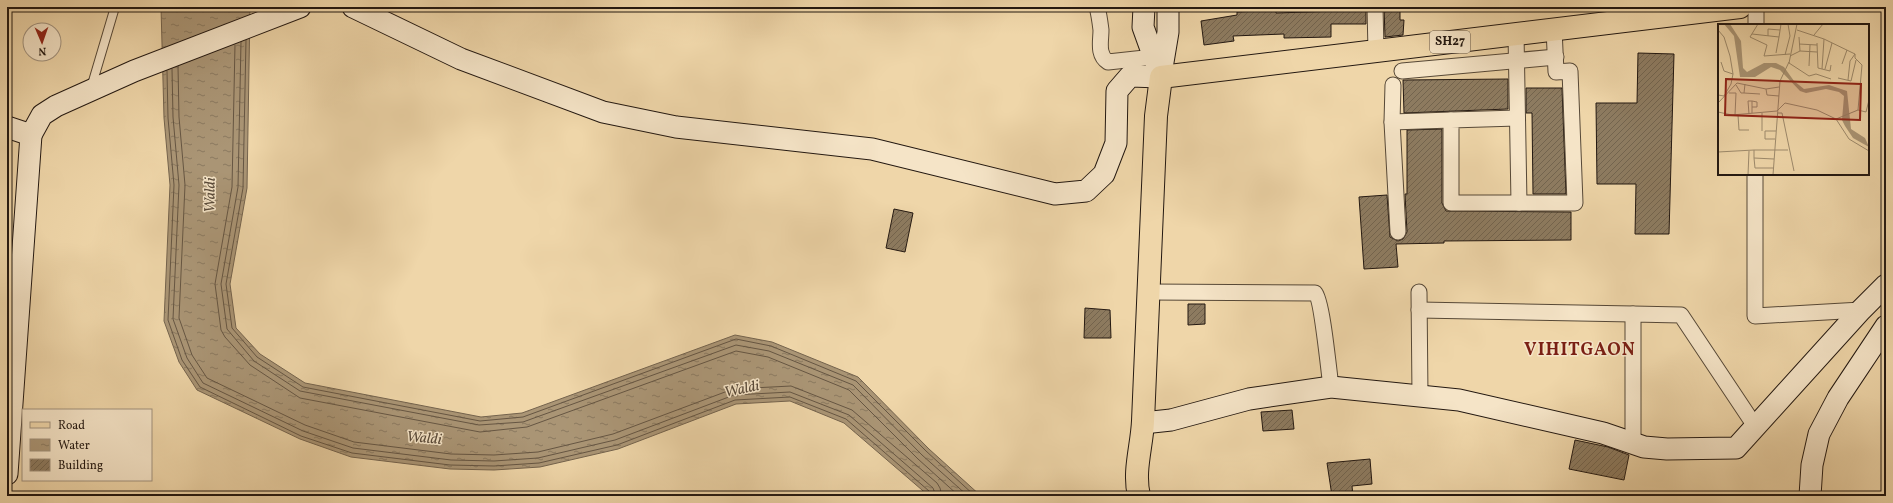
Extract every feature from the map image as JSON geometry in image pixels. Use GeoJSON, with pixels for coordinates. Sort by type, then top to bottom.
{"type":"FeatureCollection","features":[{"type":"Feature","properties":{"kind":"main road","name":"SH27"},"geometry":{"type":"LineString","coordinates":[[1157,67],[1376,51],[1740,7]]}},
{"type":"Feature","properties":{"kind":"main road"},"geometry":{"type":"LineString","coordinates":[[1134,492],[1143,423],[1144,356],[1156,116],[1157,67]]}},
{"type":"Feature","properties":{"kind":"street"},"geometry":{"type":"LineString","coordinates":[[353,7],[461,59],[603,112],[676,127],[872,149],[1055,194],[1086,191],[1104,174],[1116,143],[1117,91],[1130,76],[1157,67]]}},
{"type":"Feature","properties":{"kind":"street"},"geometry":{"type":"LineString","coordinates":[[1097,7],[1101,30],[1101,53],[1103,59],[1108,62],[1157,67]]}},
{"type":"Feature","properties":{"kind":"street"},"geometry":{"type":"LineString","coordinates":[[1144,7],[1143,27],[1157,67]]}},
{"type":"Feature","properties":{"kind":"street"},"geometry":{"type":"LineString","coordinates":[[1157,67],[1168,32],[1168,7]]}},
{"type":"Feature","properties":{"kind":"street"},"geometry":{"type":"LineString","coordinates":[[1375,7],[1376,51]]}},
{"type":"Feature","properties":{"kind":"street"},"geometry":{"type":"LineString","coordinates":[[1756,7],[1756,24]]}},
{"type":"Feature","properties":{"kind":"street"},"geometry":{"type":"LineString","coordinates":[[7,474],[32,135],[42,115],[56,106],[134,71],[291,11]]}},
{"type":"Feature","properties":{"kind":"street"},"geometry":{"type":"LineString","coordinates":[[1451,120],[1450,203],[1575,203],[1570,71],[1556,72],[1554,29]]}},
{"type":"Feature","properties":{"kind":"street"},"geometry":{"type":"LineString","coordinates":[[1516,34],[1519,203]]}},
{"type":"Feature","properties":{"kind":"street"},"geometry":{"type":"LineString","coordinates":[[1402,71],[1556,57]]}},
{"type":"Feature","properties":{"kind":"street"},"geometry":{"type":"LineString","coordinates":[[1393,85],[1392,122],[1398,232]]}},
{"type":"Feature","properties":{"kind":"street"},"geometry":{"type":"LineString","coordinates":[[1392,122],[1517,118]]}},
{"type":"Feature","properties":{"kind":"street"},"geometry":{"type":"LineString","coordinates":[[7,127],[32,135]]}},
{"type":"Feature","properties":{"kind":"street"},"geometry":{"type":"LineString","coordinates":[[1756,175],[1755,316],[1861,310]]}},
{"type":"Feature","properties":{"kind":"street"},"geometry":{"type":"LineString","coordinates":[[1143,423],[1171,420],[1249,399],[1331,387],[1466,402],[1603,433],[1644,447],[1667,449],[1736,448],[1754,426],[1886,285]]}},
{"type":"Feature","properties":{"kind":"street"},"geometry":{"type":"LineString","coordinates":[[1148,292],[1315,294],[1318,296],[1331,387]]}},
{"type":"Feature","properties":{"kind":"street"},"geometry":{"type":"LineString","coordinates":[[1419,292],[1420,396]]}},
{"type":"Feature","properties":{"kind":"street"},"geometry":{"type":"LineString","coordinates":[[1419,310],[1681,315],[1754,426]]}},
{"type":"Feature","properties":{"kind":"street"},"geometry":{"type":"LineString","coordinates":[[1633,314],[1633,444]]}},
{"type":"Feature","properties":{"kind":"street"},"geometry":{"type":"LineString","coordinates":[[1810,496],[1812,465],[1819,434],[1838,398],[1886,326]]}},
{"type":"Feature","properties":{"kind":"lane"},"geometry":{"type":"LineString","coordinates":[[90,91],[115,7]]}},
{"type":"Feature","properties":{"kind":"water","name":"Waldi"},"geometry":{"type":"Polygon","coordinates":[[[161,7],[250,7],[247,188],[230,284],[236,328],[260,354],[305,383],[481,417],[522,413],[735,335],[772,342],[858,377],[929,449],[981,496],[929,496],[844,423],[790,401],[736,404],[618,449],[540,467],[494,470],[450,469],[351,457],[300,439],[197,390],[179,362],[164,321],[170,185],[164,118],[161,7]]]}},
{"type":"Feature","properties":{"kind":"building"},"geometry":{"type":"Polygon","coordinates":[[[1338,7],[1366,7],[1366,24],[1331,24],[1331,37],[1284,38],[1284,34],[1233,36],[1234,41],[1204,45],[1201,21],[1237,15],[1237,12],[1276,10],[1276,13],[1338,11],[1338,7]]]}},
{"type":"Feature","properties":{"kind":"building"},"geometry":{"type":"Polygon","coordinates":[[[1384,7],[1400,7],[1400,20],[1404,20],[1403,35],[1385,37],[1384,7]]]}},
{"type":"Feature","properties":{"kind":"building"},"geometry":{"type":"Polygon","coordinates":[[[1638,53],[1674,54],[1669,234],[1635,234],[1636,184],[1597,184],[1596,103],[1637,103],[1638,53]]]}},
{"type":"Feature","properties":{"kind":"building"},"geometry":{"type":"Polygon","coordinates":[[[1508,79],[1508,109],[1404,113],[1403,80],[1508,79]]]}},
{"type":"Feature","properties":{"kind":"building"},"geometry":{"type":"Polygon","coordinates":[[[1526,88],[1562,88],[1566,194],[1533,194],[1532,113],[1526,113],[1526,88]]]}},
{"type":"Feature","properties":{"kind":"building"},"geometry":{"type":"Polygon","coordinates":[[[1442,129],[1442,203],[1446,211],[1571,212],[1571,240],[1444,241],[1444,243],[1396,244],[1398,267],[1364,269],[1359,197],[1387,195],[1390,237],[1398,241],[1403,239],[1407,232],[1405,194],[1407,194],[1407,130],[1442,129]]]}},
{"type":"Feature","properties":{"kind":"building"},"geometry":{"type":"Polygon","coordinates":[[[894,209],[913,213],[905,252],[886,248],[894,209]]]}},
{"type":"Feature","properties":{"kind":"building"},"geometry":{"type":"Polygon","coordinates":[[[1188,304],[1205,304],[1205,324],[1188,325],[1188,304]]]}},
{"type":"Feature","properties":{"kind":"building"},"geometry":{"type":"Polygon","coordinates":[[[1085,308],[1110,310],[1111,338],[1084,338],[1085,308]]]}},
{"type":"Feature","properties":{"kind":"building"},"geometry":{"type":"Polygon","coordinates":[[[1292,410],[1294,429],[1263,431],[1261,412],[1292,410]]]}},
{"type":"Feature","properties":{"kind":"building"},"geometry":{"type":"Polygon","coordinates":[[[1575,440],[1608,447],[1629,455],[1624,480],[1569,469],[1575,440]]]}},
{"type":"Feature","properties":{"kind":"building"},"geometry":{"type":"Polygon","coordinates":[[[1370,459],[1372,484],[1352,486],[1353,496],[1332,496],[1327,463],[1370,459]]]}},
{"type":"Feature","properties":{"kind":"district","name":"VIHITGAON"},"geometry":{"type":"Point","coordinates":[1580,350]}}]}
